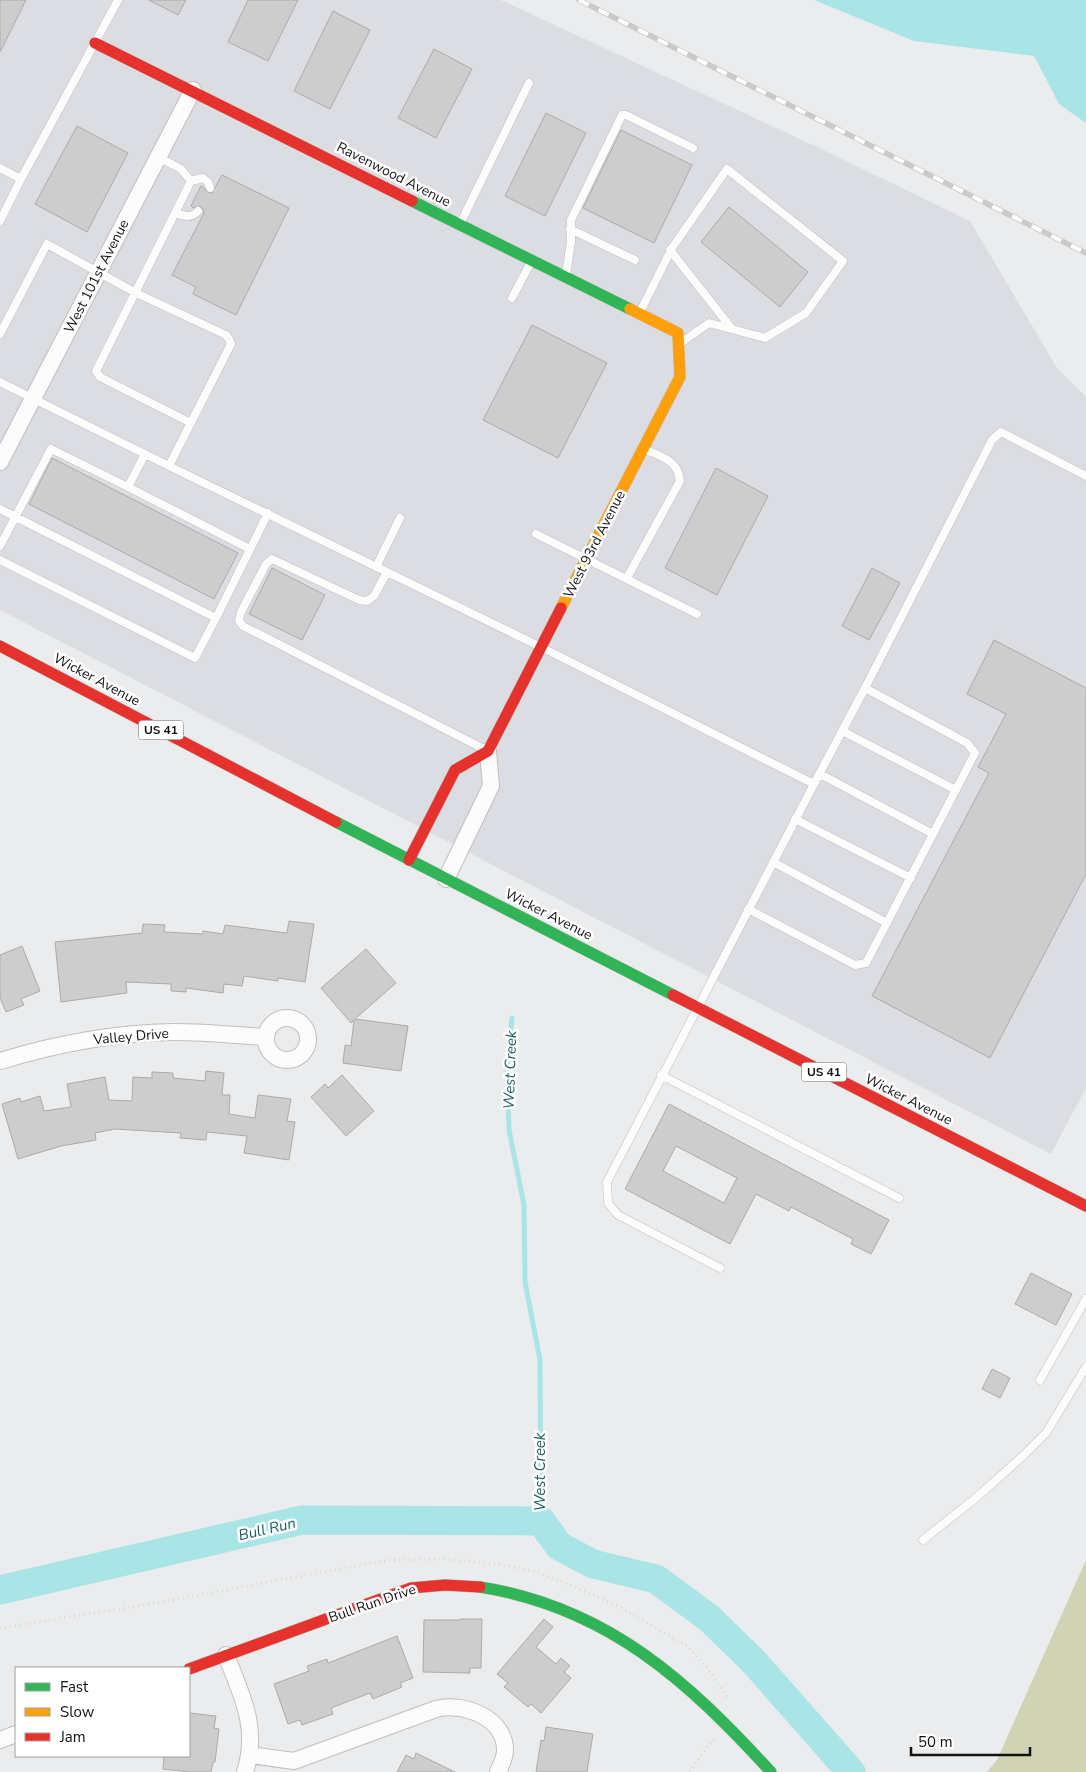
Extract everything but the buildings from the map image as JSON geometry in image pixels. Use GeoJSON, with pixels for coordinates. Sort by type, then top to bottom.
{"type":"FeatureCollection","features":[{"type":"Feature","properties":{"kind":"main road","name":"Ravenwood Avenue"},"geometry":{"type":"LineString","coordinates":[[95,43],[193,90],[639,314],[678,339]]}},
{"type":"Feature","properties":{"kind":"main road","name":"West 93rd Avenue"},"geometry":{"type":"LineString","coordinates":[[488,751],[680,377],[678,339]]}},
{"type":"Feature","properties":{"kind":"main road","name":"Wicker Avenue"},"geometry":{"type":"LineString","coordinates":[[0,646],[409,860],[1086,1206]]}},
{"type":"Feature","properties":{"kind":"main road"},"geometry":{"type":"LineString","coordinates":[[409,860],[455,770],[488,751]]}},
{"type":"Feature","properties":{"kind":"main road","name":"Bull Run Drive"},"geometry":{"type":"LineString","coordinates":[[190,1669],[411,1588],[429,1584],[470,1586],[512,1593],[550,1604],[597,1623],[655,1660],[725,1721],[771,1772]]}},
{"type":"Feature","properties":{"kind":"street","name":"West 101st Avenue"},"geometry":{"type":"LineString","coordinates":[[0,462],[193,90]]}},
{"type":"Feature","properties":{"kind":"street"},"geometry":{"type":"LineString","coordinates":[[446,879],[491,786],[488,751]]}},
{"type":"Feature","properties":{"kind":"street","name":"Valley Drive"},"geometry":{"type":"LineString","coordinates":[[0,1061],[71,1042],[131,1035],[188,1032],[265,1038]]}},
{"type":"Feature","properties":{"kind":"street"},"geometry":{"type":"LineString","coordinates":[[226,1655],[249,1715],[251,1731],[250,1754],[246,1772]]}},
{"type":"Feature","properties":{"kind":"street"},"geometry":{"type":"LineString","coordinates":[[250,1754],[294,1761],[446,1706],[464,1708],[482,1716],[495,1725],[501,1733],[505,1750],[498,1772]]}},
{"type":"Feature","properties":{"kind":"street"},"geometry":{"type":"LineString","coordinates":[[0,1740],[15,1734]]}},
{"type":"Feature","properties":{"kind":"lane"},"geometry":{"type":"LineString","coordinates":[[0,221],[118,0]]}},
{"type":"Feature","properties":{"kind":"lane"},"geometry":{"type":"LineString","coordinates":[[460,224],[528,83]]}},
{"type":"Feature","properties":{"kind":"lane"},"geometry":{"type":"LineString","coordinates":[[565,277],[571,241],[571,220],[574,210],[622,115],[626,115],[693,148]]}},
{"type":"Feature","properties":{"kind":"lane"},"geometry":{"type":"LineString","coordinates":[[158,157],[181,169],[191,181]]}},
{"type":"Feature","properties":{"kind":"lane"},"geometry":{"type":"LineString","coordinates":[[0,168],[21,179]]}},
{"type":"Feature","properties":{"kind":"lane"},"geometry":{"type":"LineString","coordinates":[[639,314],[670,250],[727,169],[843,261],[806,313],[765,338],[709,323],[678,339]]}},
{"type":"Feature","properties":{"kind":"lane"},"geometry":{"type":"LineString","coordinates":[[191,181],[203,178],[208,182],[210,188]]}},
{"type":"Feature","properties":{"kind":"lane"},"geometry":{"type":"LineString","coordinates":[[191,181],[96,372],[100,377],[191,423]]}},
{"type":"Feature","properties":{"kind":"lane"},"geometry":{"type":"LineString","coordinates":[[176,212],[185,216],[193,215],[198,211]]}},
{"type":"Feature","properties":{"kind":"lane"},"geometry":{"type":"LineString","coordinates":[[570,230],[635,260]]}},
{"type":"Feature","properties":{"kind":"lane"},"geometry":{"type":"LineString","coordinates":[[0,334],[47,244],[136,292],[226,335],[231,344],[169,466]]}},
{"type":"Feature","properties":{"kind":"lane"},"geometry":{"type":"LineString","coordinates":[[670,250],[732,330]]}},
{"type":"Feature","properties":{"kind":"lane"},"geometry":{"type":"LineString","coordinates":[[512,298],[532,260]]}},
{"type":"Feature","properties":{"kind":"lane"},"geometry":{"type":"LineString","coordinates":[[0,382],[542,647],[814,784]]}},
{"type":"Feature","properties":{"kind":"lane"},"geometry":{"type":"LineString","coordinates":[[720,1268],[618,1215],[608,1203],[607,1182],[696,1007],[865,688],[992,440],[1001,432],[1086,476]]}},
{"type":"Feature","properties":{"kind":"lane"},"geometry":{"type":"LineString","coordinates":[[627,578],[680,481],[679,471],[673,462],[643,448]]}},
{"type":"Feature","properties":{"kind":"lane"},"geometry":{"type":"LineString","coordinates":[[0,546],[51,449],[250,549]]}},
{"type":"Feature","properties":{"kind":"lane"},"geometry":{"type":"LineString","coordinates":[[128,487],[145,454]]}},
{"type":"Feature","properties":{"kind":"lane"},"geometry":{"type":"LineString","coordinates":[[0,509],[216,618]]}},
{"type":"Feature","properties":{"kind":"lane"},"geometry":{"type":"LineString","coordinates":[[0,560],[195,658],[268,513]]}},
{"type":"Feature","properties":{"kind":"lane"},"geometry":{"type":"LineString","coordinates":[[376,566],[400,518]]}},
{"type":"Feature","properties":{"kind":"lane"},"geometry":{"type":"LineString","coordinates":[[536,534],[697,614]]}},
{"type":"Feature","properties":{"kind":"lane"},"geometry":{"type":"LineString","coordinates":[[387,572],[374,596],[367,601],[359,600],[272,559],[266,564],[241,612],[239,621],[243,626],[488,751]]}},
{"type":"Feature","properties":{"kind":"lane"},"geometry":{"type":"LineString","coordinates":[[748,909],[855,965],[866,963],[975,753],[967,743],[865,688]]}},
{"type":"Feature","properties":{"kind":"lane"},"geometry":{"type":"LineString","coordinates":[[842,732],[956,790]]}},
{"type":"Feature","properties":{"kind":"lane"},"geometry":{"type":"LineString","coordinates":[[820,774],[933,834]]}},
{"type":"Feature","properties":{"kind":"lane"},"geometry":{"type":"LineString","coordinates":[[795,819],[910,878]]}},
{"type":"Feature","properties":{"kind":"lane"},"geometry":{"type":"LineString","coordinates":[[773,862],[887,923]]}},
{"type":"Feature","properties":{"kind":"lane"},"geometry":{"type":"LineString","coordinates":[[662,1075],[899,1198]]}},
{"type":"Feature","properties":{"kind":"lane"},"geometry":{"type":"LineString","coordinates":[[1040,1380],[1086,1300]]}},
{"type":"Feature","properties":{"kind":"lane"},"geometry":{"type":"LineString","coordinates":[[923,1540],[977,1497],[1046,1433],[1086,1367]]}},
{"type":"Feature","properties":{"kind":"path"},"geometry":{"type":"LineString","coordinates":[[690,1772],[702,1754],[720,1734],[725,1721]]}},
{"type":"Feature","properties":{"kind":"shaded area"},"geometry":{"type":"Polygon","coordinates":[[[0,0],[501,0],[817,147],[970,221],[1057,368],[1086,397],[1086,1088],[1051,1154],[0,610],[0,0]]]}},
{"type":"Feature","properties":{"kind":"green space"},"geometry":{"type":"Polygon","coordinates":[[[1086,1560],[1086,1772],[987,1772],[997,1760],[1086,1560]]]}},
{"type":"Feature","properties":{"kind":"water"},"geometry":{"type":"Polygon","coordinates":[[[814,0],[1086,0],[1086,123],[1059,104],[1034,56],[914,41],[814,0]]]}},
{"type":"Feature","properties":{"kind":"waterway","name":"West Creek"},"geometry":{"type":"LineString","coordinates":[[512,1018],[507,1069],[509,1130],[524,1205],[525,1282],[540,1360],[541,1521]]}},
{"type":"Feature","properties":{"kind":"waterway","name":"Bull Run"},"geometry":{"type":"LineString","coordinates":[[0,1590],[302,1520],[541,1521],[559,1546],[593,1564],[656,1579],[709,1618],[755,1663],[851,1772]]}},
{"type":"Feature","properties":{"kind":"railway"},"geometry":{"type":"LineString","coordinates":[[579,0],[1086,253]]}},
{"type":"Feature","properties":{"kind":"traffic: fast"},"geometry":{"type":"LineString","coordinates":[[412,201],[630,309]]}},
{"type":"Feature","properties":{"kind":"traffic: fast"},"geometry":{"type":"LineString","coordinates":[[336,822],[673,995]]}},
{"type":"Feature","properties":{"kind":"traffic: fast"},"geometry":{"type":"LineString","coordinates":[[480,1587],[526,1597],[567,1612],[606,1630],[642,1653],[676,1679],[740,1739],[771,1772]]}},
{"type":"Feature","properties":{"kind":"traffic: slow"},"geometry":{"type":"LineString","coordinates":[[561,608],[680,377],[678,333],[630,309]]}},
{"type":"Feature","properties":{"kind":"traffic: jam"},"geometry":{"type":"LineString","coordinates":[[95,43],[412,201]]}},
{"type":"Feature","properties":{"kind":"traffic: jam"},"geometry":{"type":"LineString","coordinates":[[409,860],[455,770],[488,751],[561,608]]}},
{"type":"Feature","properties":{"kind":"traffic: jam"},"geometry":{"type":"LineString","coordinates":[[0,646],[336,822]]}},
{"type":"Feature","properties":{"kind":"traffic: jam"},"geometry":{"type":"LineString","coordinates":[[673,995],[1086,1206]]}},
{"type":"Feature","properties":{"kind":"traffic: jam"},"geometry":{"type":"LineString","coordinates":[[190,1669],[411,1588],[445,1585],[480,1587]]}}]}
